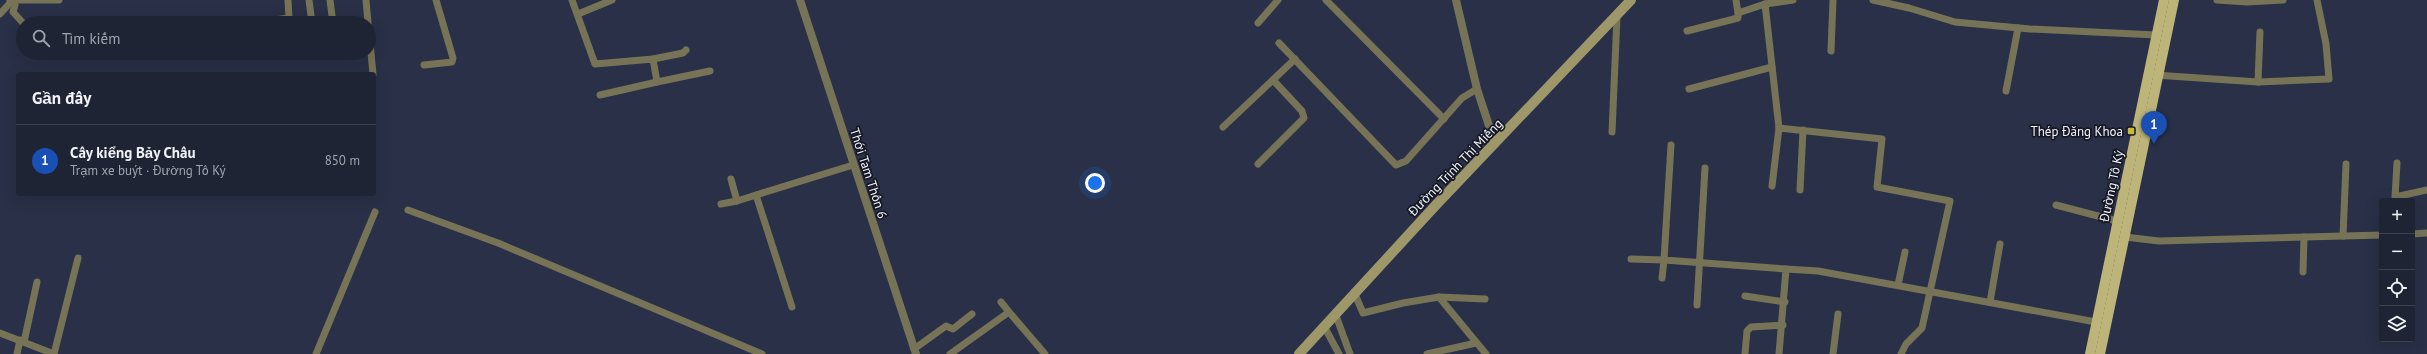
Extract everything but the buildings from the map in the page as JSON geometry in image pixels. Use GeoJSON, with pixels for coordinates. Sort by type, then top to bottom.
{"type":"FeatureCollection","features":[{"type":"Feature","properties":{"kind":"main road","name":"Đường Trịnh Thị Miếng"},"geometry":{"type":"LineString","coordinates":[[1299,354],[1354,292],[1632,0]]}},
{"type":"Feature","properties":{"kind":"main road","name":"Đường Tô Ký"},"geometry":{"type":"LineString","coordinates":[[2162,35],[2164,0]]}},
{"type":"Feature","properties":{"kind":"main road","name":"Đường Tô Ký"},"geometry":{"type":"LineString","coordinates":[[2090,354],[2117,222],[2162,35],[2174,0]]}},
{"type":"Feature","properties":{"kind":"main road","name":"Đường Tô Ký"},"geometry":{"type":"LineString","coordinates":[[2100,354],[2125,237],[2153,75]]}},
{"type":"Feature","properties":{"kind":"street"},"geometry":{"type":"LineString","coordinates":[[10,1],[59,0]]}},
{"type":"Feature","properties":{"kind":"street"},"geometry":{"type":"LineString","coordinates":[[288,0],[289,16]]}},
{"type":"Feature","properties":{"kind":"street"},"geometry":{"type":"LineString","coordinates":[[309,0],[311,16]]}},
{"type":"Feature","properties":{"kind":"street"},"geometry":{"type":"LineString","coordinates":[[330,0],[332,16]]}},
{"type":"Feature","properties":{"kind":"street"},"geometry":{"type":"LineString","coordinates":[[366,0],[367,16]]}},
{"type":"Feature","properties":{"kind":"street"},"geometry":{"type":"LineString","coordinates":[[424,65],[452,62],[453,58],[436,0]]}},
{"type":"Feature","properties":{"kind":"street"},"geometry":{"type":"LineString","coordinates":[[572,0],[595,64],[653,59],[684,53],[686,50]]}},
{"type":"Feature","properties":{"kind":"street"},"geometry":{"type":"LineString","coordinates":[[578,14],[612,0]]}},
{"type":"Feature","properties":{"kind":"street","name":"Thới Tam Thôn 6"},"geometry":{"type":"LineString","coordinates":[[800,0],[915,351]]}},
{"type":"Feature","properties":{"kind":"street"},"geometry":{"type":"LineString","coordinates":[[1258,23],[1278,0]]}},
{"type":"Feature","properties":{"kind":"street"},"geometry":{"type":"LineString","coordinates":[[1326,0],[1444,119]]}},
{"type":"Feature","properties":{"kind":"street"},"geometry":{"type":"LineString","coordinates":[[1456,0],[1477,89],[1495,144]]}},
{"type":"Feature","properties":{"kind":"street"},"geometry":{"type":"LineString","coordinates":[[1687,31],[1738,18],[1736,0]]}},
{"type":"Feature","properties":{"kind":"street"},"geometry":{"type":"LineString","coordinates":[[1738,13],[1765,4],[1793,0]]}},
{"type":"Feature","properties":{"kind":"street"},"geometry":{"type":"LineString","coordinates":[[1831,51],[1833,0]]}},
{"type":"Feature","properties":{"kind":"street"},"geometry":{"type":"LineString","coordinates":[[1873,0],[1889,1],[1955,22],[2018,28],[2162,35]]}},
{"type":"Feature","properties":{"kind":"street"},"geometry":{"type":"LineString","coordinates":[[2217,0],[2247,2],[2282,0]]}},
{"type":"Feature","properties":{"kind":"street"},"geometry":{"type":"LineString","coordinates":[[2153,75],[2258,82],[2330,79],[2326,44],[2317,0]]}},
{"type":"Feature","properties":{"kind":"street"},"geometry":{"type":"LineString","coordinates":[[0,14],[10,1]]}},
{"type":"Feature","properties":{"kind":"street"},"geometry":{"type":"LineString","coordinates":[[10,1],[15,5],[13,12],[17,16]]}},
{"type":"Feature","properties":{"kind":"street"},"geometry":{"type":"LineString","coordinates":[[1765,4],[1780,128],[1772,186]]}},
{"type":"Feature","properties":{"kind":"street"},"geometry":{"type":"LineString","coordinates":[[1612,132],[1617,17]]}},
{"type":"Feature","properties":{"kind":"street"},"geometry":{"type":"LineString","coordinates":[[2006,91],[2018,28]]}},
{"type":"Feature","properties":{"kind":"street"},"geometry":{"type":"LineString","coordinates":[[2258,82],[2260,32]]}},
{"type":"Feature","properties":{"kind":"street"},"geometry":{"type":"LineString","coordinates":[[1278,43],[1396,165],[1406,161],[1462,98],[1477,89]]}},
{"type":"Feature","properties":{"kind":"street"},"geometry":{"type":"LineString","coordinates":[[653,59],[657,82]]}},
{"type":"Feature","properties":{"kind":"street"},"geometry":{"type":"LineString","coordinates":[[1224,127],[1295,59]]}},
{"type":"Feature","properties":{"kind":"street"},"geometry":{"type":"LineString","coordinates":[[372,60],[373,72]]}},
{"type":"Feature","properties":{"kind":"street"},"geometry":{"type":"LineString","coordinates":[[1688,88],[1772,67]]}},
{"type":"Feature","properties":{"kind":"street"},"geometry":{"type":"LineString","coordinates":[[600,95],[710,71]]}},
{"type":"Feature","properties":{"kind":"street"},"geometry":{"type":"LineString","coordinates":[[1258,164],[1304,118],[1302,111],[1273,80]]}},
{"type":"Feature","properties":{"kind":"street"},"geometry":{"type":"LineString","coordinates":[[1780,128],[1882,139],[1877,188],[1950,201],[1932,291],[1922,328],[1906,344],[1901,354]]}},
{"type":"Feature","properties":{"kind":"street"},"geometry":{"type":"LineString","coordinates":[[1800,190],[1803,130]]}},
{"type":"Feature","properties":{"kind":"street"},"geometry":{"type":"LineString","coordinates":[[1662,278],[1671,144]]}},
{"type":"Feature","properties":{"kind":"street"},"geometry":{"type":"LineString","coordinates":[[2397,163],[2395,197],[2427,190]]}},
{"type":"Feature","properties":{"kind":"street"},"geometry":{"type":"LineString","coordinates":[[2343,236],[2346,164]]}},
{"type":"Feature","properties":{"kind":"street"},"geometry":{"type":"LineString","coordinates":[[722,204],[853,165]]}},
{"type":"Feature","properties":{"kind":"street"},"geometry":{"type":"LineString","coordinates":[[1697,305],[1705,168]]}},
{"type":"Feature","properties":{"kind":"street"},"geometry":{"type":"LineString","coordinates":[[730,179],[736,201]]}},
{"type":"Feature","properties":{"kind":"street"},"geometry":{"type":"LineString","coordinates":[[756,195],[792,307]]}},
{"type":"Feature","properties":{"kind":"street"},"geometry":{"type":"LineString","coordinates":[[2056,205],[2117,222]]}},
{"type":"Feature","properties":{"kind":"street"},"geometry":{"type":"LineString","coordinates":[[408,210],[498,243],[762,354]]}},
{"type":"Feature","properties":{"kind":"street"},"geometry":{"type":"LineString","coordinates":[[316,354],[375,212]]}},
{"type":"Feature","properties":{"kind":"street"},"geometry":{"type":"LineString","coordinates":[[2415,234],[2427,233]]}},
{"type":"Feature","properties":{"kind":"street"},"geometry":{"type":"LineString","coordinates":[[2125,237],[2159,241],[2379,235]]}},
{"type":"Feature","properties":{"kind":"street"},"geometry":{"type":"LineString","coordinates":[[2303,272],[2304,237]]}},
{"type":"Feature","properties":{"kind":"street"},"geometry":{"type":"LineString","coordinates":[[1990,302],[2000,244]]}},
{"type":"Feature","properties":{"kind":"street"},"geometry":{"type":"LineString","coordinates":[[1898,285],[1905,252]]}},
{"type":"Feature","properties":{"kind":"street"},"geometry":{"type":"LineString","coordinates":[[0,332],[54,354],[78,258]]}},
{"type":"Feature","properties":{"kind":"street"},"geometry":{"type":"LineString","coordinates":[[1631,259],[1699,262],[1818,271],[2096,322]]}},
{"type":"Feature","properties":{"kind":"street"},"geometry":{"type":"LineString","coordinates":[[1779,354],[1785,302],[1786,269]]}},
{"type":"Feature","properties":{"kind":"street"},"geometry":{"type":"LineString","coordinates":[[17,354],[38,282]]}},
{"type":"Feature","properties":{"kind":"street"},"geometry":{"type":"LineString","coordinates":[[1354,292],[1363,313],[1403,302],[1439,297],[1485,299]]}},
{"type":"Feature","properties":{"kind":"street"},"geometry":{"type":"LineString","coordinates":[[1745,296],[1785,302]]}},
{"type":"Feature","properties":{"kind":"street"},"geometry":{"type":"LineString","coordinates":[[1439,297],[1486,354]]}},
{"type":"Feature","properties":{"kind":"street"},"geometry":{"type":"LineString","coordinates":[[1001,302],[1045,354]]}},
{"type":"Feature","properties":{"kind":"street"},"geometry":{"type":"LineString","coordinates":[[950,354],[1009,312]]}},
{"type":"Feature","properties":{"kind":"street"},"geometry":{"type":"LineString","coordinates":[[1335,313],[1350,354]]}},
{"type":"Feature","properties":{"kind":"street"},"geometry":{"type":"LineString","coordinates":[[915,351],[946,326],[953,329],[972,314]]}},
{"type":"Feature","properties":{"kind":"street"},"geometry":{"type":"LineString","coordinates":[[1833,354],[1838,314]]}},
{"type":"Feature","properties":{"kind":"street"},"geometry":{"type":"LineString","coordinates":[[1745,354],[1747,331],[1752,327],[1783,325]]}},
{"type":"Feature","properties":{"kind":"street"},"geometry":{"type":"LineString","coordinates":[[1324,326],[1339,354]]}},
{"type":"Feature","properties":{"kind":"street"},"geometry":{"type":"LineString","coordinates":[[1427,354],[1476,343]]}},
{"type":"Feature","properties":{"kind":"place","name":"Thép Đăng Khoa"},"geometry":{"type":"Point","coordinates":[2131,131]}},
{"type":"Feature","properties":{"kind":"place","name":"Cây kiểng Bảy Châu"},"geometry":{"type":"Point","coordinates":[2154,144]}}]}
